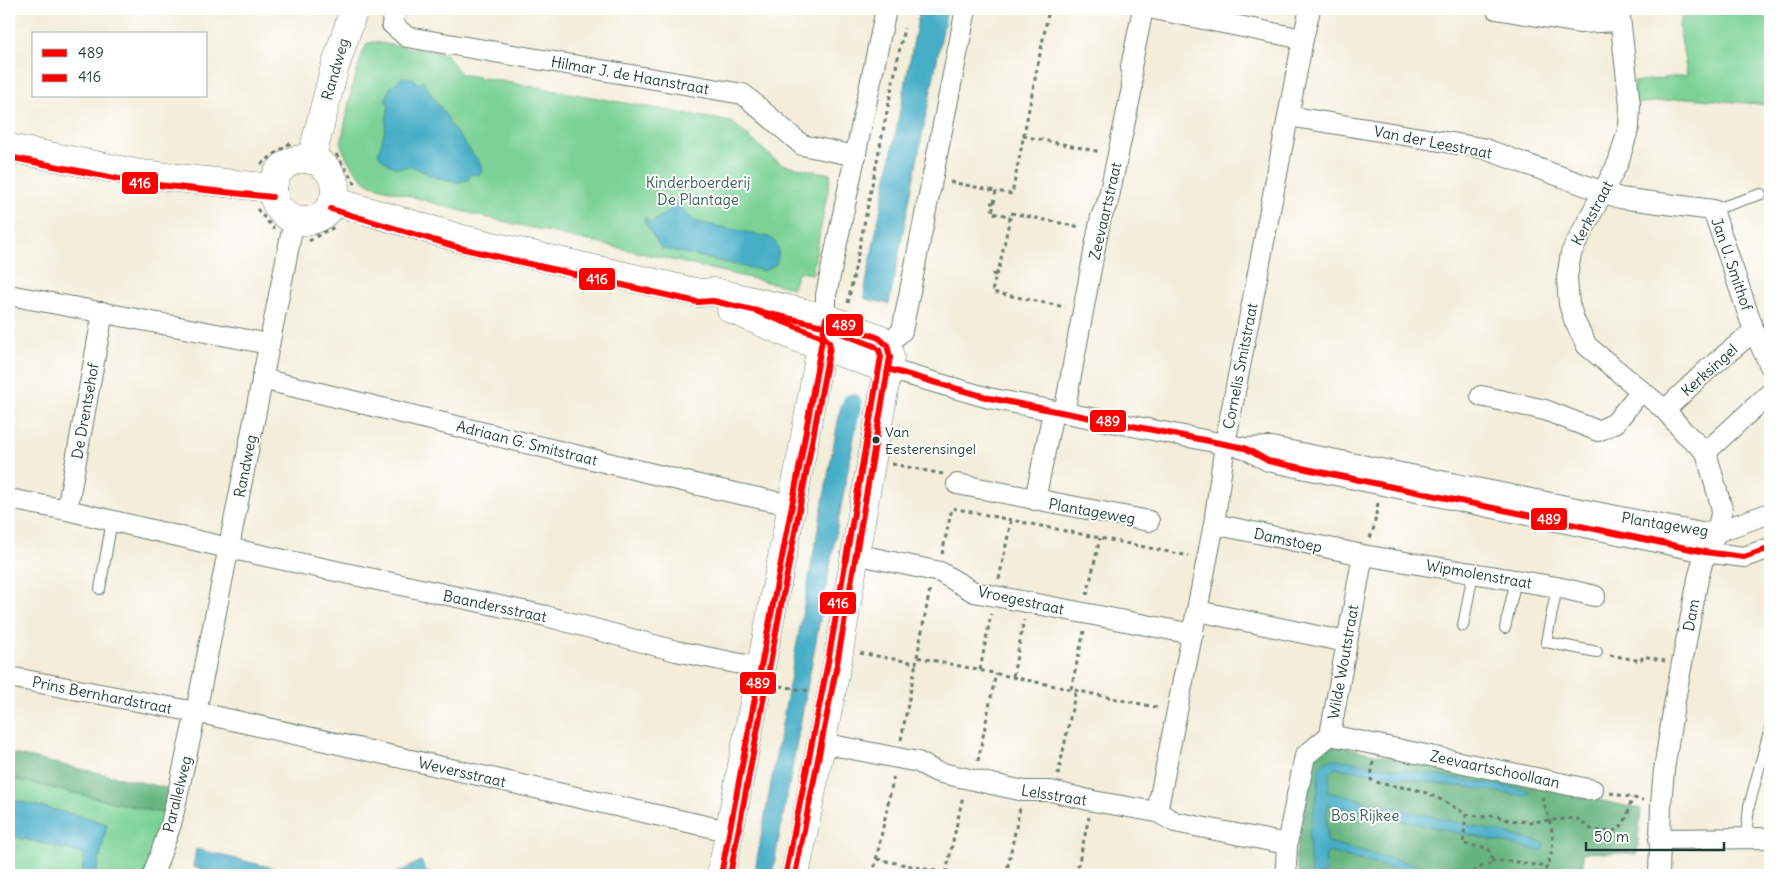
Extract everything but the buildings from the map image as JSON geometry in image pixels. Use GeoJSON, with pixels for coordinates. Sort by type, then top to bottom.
{"type":"FeatureCollection","features":[{"type":"Feature","properties":{"kind":"street","name":"Randweg"},"geometry":{"type":"LineString","coordinates":[[314,149],[334,70],[354,9]]}},
{"type":"Feature","properties":{"kind":"street"},"geometry":{"type":"LineString","coordinates":[[721,875],[728,831],[770,677],[791,506],[821,346],[837,311],[826,295],[886,9]]}},
{"type":"Feature","properties":{"kind":"street"},"geometry":{"type":"LineString","coordinates":[[795,875],[839,649],[888,357],[902,331],[966,9]]}},
{"type":"Feature","properties":{"kind":"street","name":"Zeevaartstraat"},"geometry":{"type":"LineString","coordinates":[[1058,412],[1083,311],[1098,231],[1108,201],[1118,156],[1132,88],[1131,67],[1143,9]]}},
{"type":"Feature","properties":{"kind":"street"},"geometry":{"type":"LineString","coordinates":[[1154,9],[1302,39]]}},
{"type":"Feature","properties":{"kind":"street","name":"Cornelis Smitstraat"},"geometry":{"type":"LineString","coordinates":[[1158,812],[1214,524],[1225,444],[1302,39],[1310,9]]}},
{"type":"Feature","properties":{"kind":"street"},"geometry":{"type":"LineString","coordinates":[[1496,9],[1579,23],[1620,15]]}},
{"type":"Feature","properties":{"kind":"street","name":"Kerkstraat"},"geometry":{"type":"LineString","coordinates":[[1620,15],[1630,105],[1629,127],[1618,163],[1571,253],[1567,278],[1569,304],[1575,322],[1587,346],[1665,410],[1684,432],[1706,452]]}},
{"type":"Feature","properties":{"kind":"street","name":"Hilmar J. de Haanstraat"},"geometry":{"type":"LineString","coordinates":[[394,16],[407,37],[744,94],[802,145],[856,156]]}},
{"type":"Feature","properties":{"kind":"street","name":"Van der Leestraat"},"geometry":{"type":"LineString","coordinates":[[1288,116],[1482,148],[1603,192]]}},
{"type":"Feature","properties":{"kind":"street"},"geometry":{"type":"LineString","coordinates":[[9,148],[140,174],[262,187],[283,213],[292,230],[306,221],[317,218],[327,211],[344,204],[335,192],[333,178],[314,149],[300,159],[285,165],[262,187]]}},
{"type":"Feature","properties":{"kind":"street","name":"Jan U. Smithof"},"geometry":{"type":"LineString","coordinates":[[1603,192],[1620,198],[1714,210],[1754,331],[1770,366]]}},
{"type":"Feature","properties":{"kind":"street","name":"Plantageweg"},"geometry":{"type":"LineString","coordinates":[[344,204],[462,239],[699,293],[714,292],[837,311],[879,338],[888,357]]}},
{"type":"Feature","properties":{"kind":"street","name":"Randweg"},"geometry":{"type":"LineString","coordinates":[[196,712],[292,230]]}},
{"type":"Feature","properties":{"kind":"street","name":"Plantageweg"},"geometry":{"type":"LineString","coordinates":[[699,293],[712,301],[821,346],[888,357],[989,398],[1245,448],[1271,446],[1701,533],[1717,532]]}},
{"type":"Feature","properties":{"kind":"street"},"geometry":{"type":"LineString","coordinates":[[9,295],[269,344]]}},
{"type":"Feature","properties":{"kind":"street","name":"De Drentsehof"},"geometry":{"type":"LineString","coordinates":[[67,510],[103,312]]}},
{"type":"Feature","properties":{"kind":"street","name":"Kerksingel"},"geometry":{"type":"LineString","coordinates":[[1665,410],[1708,369],[1754,331]]}},
{"type":"Feature","properties":{"kind":"street","name":"Adriaan G. Smitstraat"},"geometry":{"type":"LineString","coordinates":[[262,379],[791,506]]}},
{"type":"Feature","properties":{"kind":"street"},"geometry":{"type":"LineString","coordinates":[[1481,396],[1544,410],[1598,431],[1616,423],[1641,391]]}},
{"type":"Feature","properties":{"kind":"street"},"geometry":{"type":"LineString","coordinates":[[1717,532],[1722,509],[1706,452],[1770,393]]}},
{"type":"Feature","properties":{"kind":"street","name":"Plantageweg"},"geometry":{"type":"LineString","coordinates":[[1035,500],[1058,412]]}},
{"type":"Feature","properties":{"kind":"street","name":"Plantageweg"},"geometry":{"type":"LineString","coordinates":[[1245,448],[1268,461],[1705,552],[1717,532]]}},
{"type":"Feature","properties":{"kind":"street","name":"Plantageweg"},"geometry":{"type":"LineString","coordinates":[[957,484],[1149,521]]}},
{"type":"Feature","properties":{"kind":"street"},"geometry":{"type":"LineString","coordinates":[[9,499],[112,520],[228,548]]}},
{"type":"Feature","properties":{"kind":"street"},"geometry":{"type":"LineString","coordinates":[[1717,532],[1770,513]]}},
{"type":"Feature","properties":{"kind":"street","name":"Damstoep"},"geometry":{"type":"LineString","coordinates":[[1214,524],[1363,555]]}},
{"type":"Feature","properties":{"kind":"street","name":"Baandersstraat"},"geometry":{"type":"LineString","coordinates":[[228,548],[546,616],[770,677]]}},
{"type":"Feature","properties":{"kind":"street"},"geometry":{"type":"LineString","coordinates":[[1705,552],[1744,556],[1770,548]]}},
{"type":"Feature","properties":{"kind":"street","name":"Dam"},"geometry":{"type":"LineString","coordinates":[[1659,875],[1661,804],[1668,744],[1698,579],[1705,552]]}},
{"type":"Feature","properties":{"kind":"street","name":"Vroegestraat"},"geometry":{"type":"LineString","coordinates":[[854,554],[936,571],[974,592],[1192,634]]}},
{"type":"Feature","properties":{"kind":"street","name":"Wipmolenstraat"},"geometry":{"type":"LineString","coordinates":[[1363,555],[1557,587],[1595,596]]}},
{"type":"Feature","properties":{"kind":"street","name":"Wilde Woutstraat"},"geometry":{"type":"LineString","coordinates":[[1287,875],[1286,844],[1305,756],[1330,735],[1363,555]]}},
{"type":"Feature","properties":{"kind":"street"},"geometry":{"type":"LineString","coordinates":[[1198,611],[1346,642]]}},
{"type":"Feature","properties":{"kind":"street","name":"Prins Bernhardstraat"},"geometry":{"type":"LineString","coordinates":[[9,677],[196,712]]}},
{"type":"Feature","properties":{"kind":"street","name":"Weversstraat"},"geometry":{"type":"LineString","coordinates":[[196,712],[728,831]]}},
{"type":"Feature","properties":{"kind":"street","name":"Parallelweg"},"geometry":{"type":"LineString","coordinates":[[153,875],[171,824],[196,712]]}},
{"type":"Feature","properties":{"kind":"street","name":"Zeevaartschoollaan"},"geometry":{"type":"LineString","coordinates":[[1330,735],[1593,790]]}},
{"type":"Feature","properties":{"kind":"street","name":"Lelsstraat"},"geometry":{"type":"LineString","coordinates":[[822,743],[918,762],[937,772],[1024,790],[1055,792],[1092,801],[1158,812],[1175,822],[1286,844]]}},
{"type":"Feature","properties":{"kind":"street"},"geometry":{"type":"LineString","coordinates":[[1660,839],[1770,838]]}},
{"type":"Feature","properties":{"kind":"lane"},"geometry":{"type":"LineString","coordinates":[[1714,210],[1761,194]]}},
{"type":"Feature","properties":{"kind":"lane"},"geometry":{"type":"LineString","coordinates":[[100,589],[112,520]]}},
{"type":"Feature","properties":{"kind":"lane"},"geometry":{"type":"LineString","coordinates":[[1463,626],[1473,573]]}},
{"type":"Feature","properties":{"kind":"lane"},"geometry":{"type":"LineString","coordinates":[[1505,628],[1516,580]]}},
{"type":"Feature","properties":{"kind":"lane"},"geometry":{"type":"LineString","coordinates":[[1557,587],[1546,642],[1597,652]]}},
{"type":"Feature","properties":{"kind":"lane"},"geometry":{"type":"LineString","coordinates":[[1746,837],[1749,806],[1770,728]]}},
{"type":"Feature","properties":{"kind":"path"},"geometry":{"type":"LineString","coordinates":[[932,178],[1012,194],[1049,9]]}},
{"type":"Feature","properties":{"kind":"path"},"geometry":{"type":"LineString","coordinates":[[837,311],[904,28]]}},
{"type":"Feature","properties":{"kind":"path"},"geometry":{"type":"LineString","coordinates":[[301,135],[314,149],[331,143],[359,190],[344,204],[349,223],[324,232],[305,243],[292,230],[281,238],[250,201],[262,187],[254,168],[301,135]]}},
{"type":"Feature","properties":{"kind":"path"},"geometry":{"type":"LineString","coordinates":[[1023,136],[1118,156]]}},
{"type":"Feature","properties":{"kind":"path"},"geometry":{"type":"LineString","coordinates":[[996,191],[992,203],[992,213],[1010,216],[1011,213],[1098,231]]}},
{"type":"Feature","properties":{"kind":"path"},"geometry":{"type":"LineString","coordinates":[[1010,216],[999,268],[994,274],[992,292],[1083,311]]}},
{"type":"Feature","properties":{"kind":"path"},"geometry":{"type":"LineString","coordinates":[[872,460],[959,477],[957,484]]}},
{"type":"Feature","properties":{"kind":"path"},"geometry":{"type":"LineString","coordinates":[[1374,527],[1380,485]]}},
{"type":"Feature","properties":{"kind":"path"},"geometry":{"type":"LineString","coordinates":[[873,875],[917,657],[952,508],[1207,559]]}},
{"type":"Feature","properties":{"kind":"path"},"geometry":{"type":"LineString","coordinates":[[980,670],[1011,520]]}},
{"type":"Feature","properties":{"kind":"path"},"geometry":{"type":"LineString","coordinates":[[1071,689],[1100,538]]}},
{"type":"Feature","properties":{"kind":"path"},"geometry":{"type":"LineString","coordinates":[[1013,676],[1028,602]]}},
{"type":"Feature","properties":{"kind":"path"},"geometry":{"type":"LineString","coordinates":[[839,649],[916,664]]}},
{"type":"Feature","properties":{"kind":"path"},"geometry":{"type":"LineString","coordinates":[[1622,657],[1641,661],[1643,656],[1682,664]]}},
{"type":"Feature","properties":{"kind":"path"},"geometry":{"type":"LineString","coordinates":[[917,657],[1178,712]]}},
{"type":"Feature","properties":{"kind":"path"},"geometry":{"type":"LineString","coordinates":[[946,873],[996,673]]}},
{"type":"Feature","properties":{"kind":"path"},"geometry":{"type":"LineString","coordinates":[[770,677],[814,692]]}},
{"type":"Feature","properties":{"kind":"path"},"geometry":{"type":"LineString","coordinates":[[1055,792],[1076,690]]}},
{"type":"Feature","properties":{"kind":"path"},"geometry":{"type":"LineString","coordinates":[[1374,760],[1371,780],[1383,785],[1401,786],[1422,791],[1439,798],[1466,814],[1482,817],[1494,815],[1508,820],[1530,822],[1575,818],[1590,829],[1614,831],[1620,829],[1624,822],[1632,798]]}},
{"type":"Feature","properties":{"kind":"path"},"geometry":{"type":"LineString","coordinates":[[1540,779],[1538,786],[1553,835],[1552,853],[1543,875]]}},
{"type":"Feature","properties":{"kind":"path"},"geometry":{"type":"LineString","coordinates":[[1006,875],[1024,790]]}},
{"type":"Feature","properties":{"kind":"path"},"geometry":{"type":"LineString","coordinates":[[1593,790],[1661,804]]}},
{"type":"Feature","properties":{"kind":"path"},"geometry":{"type":"LineString","coordinates":[[1076,875],[1092,801]]}},
{"type":"Feature","properties":{"kind":"path"},"geometry":{"type":"LineString","coordinates":[[1466,814],[1463,844],[1488,848],[1492,855],[1490,864],[1476,869],[1473,875]]}},
{"type":"Feature","properties":{"kind":"path"},"geometry":{"type":"LineString","coordinates":[[876,859],[955,875]]}},
{"type":"Feature","properties":{"kind":"path"},"geometry":{"type":"LineString","coordinates":[[1491,861],[1512,861],[1547,867]]}},
{"type":"Feature","properties":{"kind":"green space"},"geometry":{"type":"Polygon","coordinates":[[[1683,9],[1770,9],[1770,105],[1689,98],[1635,104],[1634,82],[1687,75],[1679,25],[1683,9]]]}},
{"type":"Feature","properties":{"kind":"green space","name":"Kinderboerderij De Plantage"},"geometry":{"type":"Polygon","coordinates":[[[374,42],[446,54],[461,74],[727,121],[733,123],[782,164],[831,174],[812,274],[798,272],[793,288],[476,215],[371,185],[353,167],[341,144],[352,87],[364,49],[368,43],[374,42]]]}},
{"type":"Feature","properties":{"kind":"green space","name":"Bos Rijkee"},"geometry":{"type":"Polygon","coordinates":[[[1318,742],[1641,809],[1637,854],[1583,852],[1583,875],[1299,875],[1295,857],[1318,742]]]}},
{"type":"Feature","properties":{"kind":"green space"},"geometry":{"type":"Polygon","coordinates":[[[9,753],[171,789],[166,814],[9,778],[9,753]]]}},
{"type":"Feature","properties":{"kind":"green space"},"geometry":{"type":"Polygon","coordinates":[[[9,778],[166,814],[150,875],[96,875],[107,824],[9,799],[9,778]]]}},
{"type":"Feature","properties":{"kind":"green space"},"geometry":{"type":"Polygon","coordinates":[[[16,837],[86,854],[81,875],[9,875],[9,838],[16,837]]]}},
{"type":"Feature","properties":{"kind":"water"},"geometry":{"type":"Polygon","coordinates":[[[920,9],[947,9],[889,304],[865,299],[864,293],[920,9]]]}},
{"type":"Feature","properties":{"kind":"water"},"geometry":{"type":"Polygon","coordinates":[[[403,77],[415,79],[416,83],[424,80],[424,84],[449,120],[448,122],[480,163],[482,171],[479,175],[472,174],[468,180],[458,182],[434,177],[412,166],[394,167],[378,155],[385,130],[389,103],[385,101],[390,88],[403,77]]]}},
{"type":"Feature","properties":{"kind":"water"},"geometry":{"type":"Polygon","coordinates":[[[674,200],[694,221],[773,239],[776,242],[778,252],[776,264],[764,271],[661,248],[644,221],[645,217],[650,223],[672,209],[669,202],[674,200]]]}},
{"type":"Feature","properties":{"kind":"water"},"geometry":{"type":"Polygon","coordinates":[[[841,405],[859,411],[772,875],[754,875],[841,405]]]}},
{"type":"Feature","properties":{"kind":"water"},"geometry":{"type":"Polygon","coordinates":[[[1337,759],[1528,790],[1531,793],[1524,796],[1335,768],[1330,772],[1328,792],[1544,843],[1542,851],[1327,804],[1327,842],[1456,875],[1417,875],[1329,852],[1326,854],[1325,875],[1311,875],[1309,834],[1318,790],[1319,767],[1325,761],[1337,759]]]}},
{"type":"Feature","properties":{"kind":"water"},"geometry":{"type":"Polygon","coordinates":[[[9,799],[107,824],[96,875],[81,875],[85,854],[16,837],[9,838],[9,799]]]}},
{"type":"Feature","properties":{"kind":"water"},"geometry":{"type":"Polygon","coordinates":[[[196,849],[302,875],[226,875],[193,867],[196,849]]]}},
{"type":"Feature","properties":{"kind":"water"},"geometry":{"type":"Polygon","coordinates":[[[421,861],[429,875],[392,875],[421,861]]]}},
{"type":"Feature","properties":{"kind":"waterway"},"geometry":{"type":"LineString","coordinates":[[846,432],[852,403]]}},
{"type":"Feature","properties":{"kind":"transit line","name":"416"},"geometry":{"type":"LineString","coordinates":[[9,157],[139,183],[272,197]]}},
{"type":"Feature","properties":{"kind":"transit line","name":"416"},"geometry":{"type":"LineString","coordinates":[[331,209],[460,248],[697,302],[713,301],[823,326],[874,346],[879,350],[881,357],[828,662],[786,873]]}},
{"type":"Feature","properties":{"kind":"transit line","name":"416"},"geometry":{"type":"LineString","coordinates":[[730,875],[830,347],[829,342],[825,338],[758,312]]}},
{"type":"Feature","properties":{"kind":"transit line","name":"489"},"geometry":{"type":"LineString","coordinates":[[721,875],[826,318],[879,338],[887,345],[890,357],[837,664],[795,875]]}},
{"type":"Feature","properties":{"kind":"transit line","name":"489"},"geometry":{"type":"LineString","coordinates":[[888,369],[989,398],[1245,448],[1268,461],[1705,552],[1744,557],[1770,548]]}},
{"type":"Feature","properties":{"kind":"place","name":"Van Eesterensingel"},"geometry":{"type":"Point","coordinates":[876,440]}}]}
